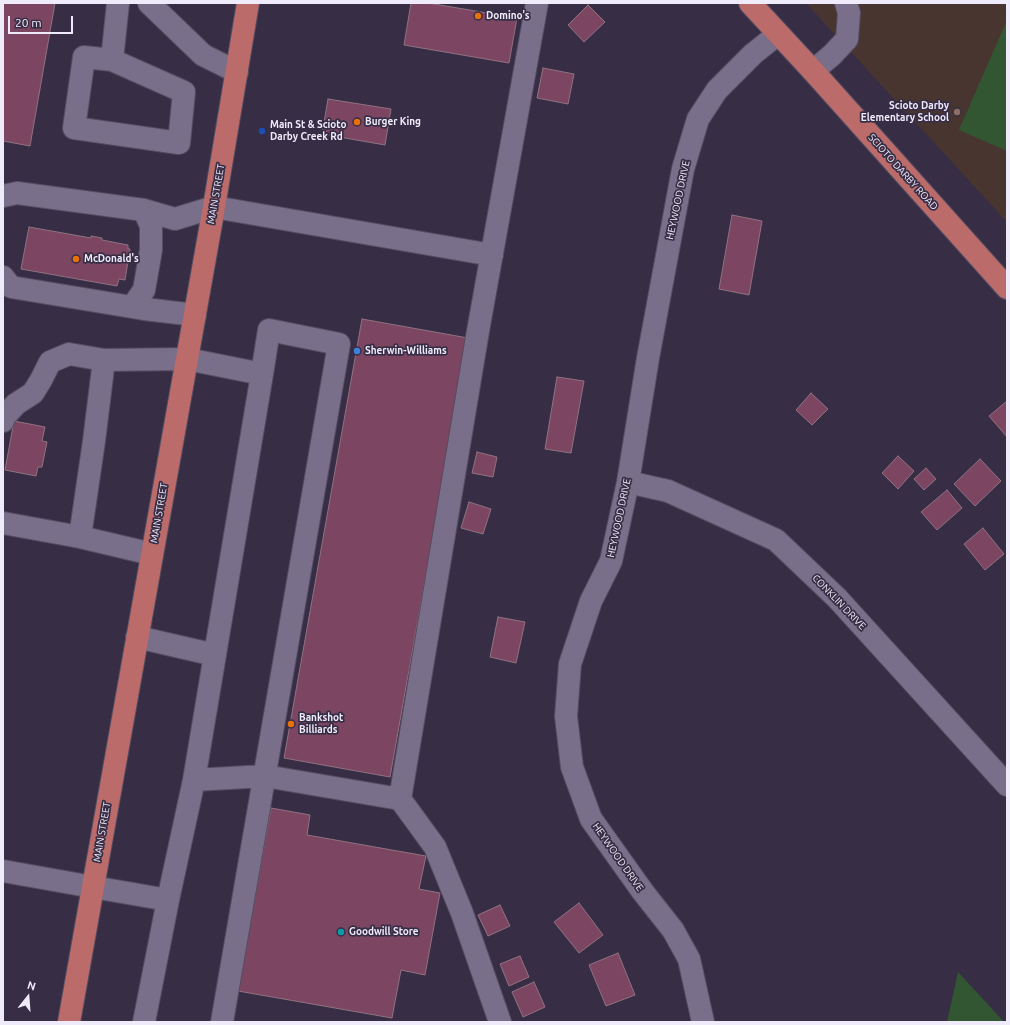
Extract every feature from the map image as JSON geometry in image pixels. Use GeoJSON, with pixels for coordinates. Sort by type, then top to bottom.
{"type":"FeatureCollection","features":[{"type":"Feature","properties":{"kind":"main road","name":"MAIN STREET"},"geometry":{"type":"LineString","coordinates":[[69,1022],[214,207],[248,3]]}},
{"type":"Feature","properties":{"kind":"main road","name":"SCIOTO DARBY ROAD"},"geometry":{"type":"LineString","coordinates":[[750,3],[813,71],[1007,288]]}},
{"type":"Feature","properties":{"kind":"street"},"geometry":{"type":"LineString","coordinates":[[112,60],[118,3]]}},
{"type":"Feature","properties":{"kind":"street"},"geometry":{"type":"LineString","coordinates":[[149,3],[203,55],[236,72]]}},
{"type":"Feature","properties":{"kind":"street"},"geometry":{"type":"LineString","coordinates":[[400,799],[478,331],[537,3]]}},
{"type":"Feature","properties":{"kind":"street"},"geometry":{"type":"LineString","coordinates":[[813,71],[832,55],[847,39],[849,12],[846,3]]}},
{"type":"Feature","properties":{"kind":"street","name":"HEYWOOD DRIVE"},"geometry":{"type":"LineString","coordinates":[[703,1022],[689,959],[673,930],[642,892],[591,819],[572,767],[566,716],[570,664],[591,601],[610,561],[628,482],[648,358],[682,177],[698,119],[717,90],[753,54],[778,34]]}},
{"type":"Feature","properties":{"kind":"street"},"geometry":{"type":"LineString","coordinates":[[84,57],[112,60],[184,92],[179,144],[74,128],[84,57]]}},
{"type":"Feature","properties":{"kind":"street"},"geometry":{"type":"LineString","coordinates":[[3,196],[17,193],[144,210],[175,218],[214,207],[492,255]]}},
{"type":"Feature","properties":{"kind":"street"},"geometry":{"type":"LineString","coordinates":[[132,307],[144,290],[152,250],[151,226],[144,210]]}},
{"type":"Feature","properties":{"kind":"street"},"geometry":{"type":"LineString","coordinates":[[3,277],[11,287],[132,307],[195,315]]}},
{"type":"Feature","properties":{"kind":"street"},"geometry":{"type":"LineString","coordinates":[[144,1022],[194,780],[269,330],[339,344],[222,1022]]}},
{"type":"Feature","properties":{"kind":"street"},"geometry":{"type":"LineString","coordinates":[[3,421],[16,404],[33,393],[50,362],[69,354],[104,360],[187,359],[262,374]]}},
{"type":"Feature","properties":{"kind":"street"},"geometry":{"type":"LineString","coordinates":[[80,536],[104,360]]}},
{"type":"Feature","properties":{"kind":"street","name":"CONKLIN DRIVE"},"geometry":{"type":"LineString","coordinates":[[628,482],[668,491],[776,540],[836,598],[1007,785]]}},
{"type":"Feature","properties":{"kind":"street"},"geometry":{"type":"LineString","coordinates":[[3,523],[80,536],[152,554]]}},
{"type":"Feature","properties":{"kind":"street"},"geometry":{"type":"LineString","coordinates":[[137,637],[215,655]]}},
{"type":"Feature","properties":{"kind":"street"},"geometry":{"type":"LineString","coordinates":[[194,780],[265,776],[400,799],[436,847],[462,913],[500,1022]]}},
{"type":"Feature","properties":{"kind":"street"},"geometry":{"type":"LineString","coordinates":[[3,871],[168,900]]}},
{"type":"Feature","properties":{"kind":"shaded area","name":"Scioto Darby Elementary School"},"geometry":{"type":"Polygon","coordinates":[[[806,3],[1007,3],[1007,222],[806,3]]]}},
{"type":"Feature","properties":{"kind":"green space"},"geometry":{"type":"Polygon","coordinates":[[[1007,20],[1007,151],[959,130],[1007,20]]]}},
{"type":"Feature","properties":{"kind":"green space"},"geometry":{"type":"Polygon","coordinates":[[[958,972],[1004,1022],[947,1022],[958,972]]]}},
{"type":"Feature","properties":{"kind":"building"},"geometry":{"type":"Polygon","coordinates":[[[3,3],[55,3],[30,146],[3,141],[3,3]]]}},
{"type":"Feature","properties":{"kind":"building"},"geometry":{"type":"Polygon","coordinates":[[[411,3],[428,3],[517,18],[509,63],[404,45],[411,3]]]}},
{"type":"Feature","properties":{"kind":"building"},"geometry":{"type":"Polygon","coordinates":[[[588,5],[605,22],[584,42],[568,25],[588,5]]]}},
{"type":"Feature","properties":{"kind":"building"},"geometry":{"type":"Polygon","coordinates":[[[543,68],[574,74],[568,104],[537,98],[543,68]]]}},
{"type":"Feature","properties":{"kind":"building","name":"Burger King"},"geometry":{"type":"Polygon","coordinates":[[[328,99],[391,109],[385,145],[322,134],[328,99]]]}},
{"type":"Feature","properties":{"kind":"building"},"geometry":{"type":"Polygon","coordinates":[[[732,215],[762,221],[749,295],[719,289],[732,215]]]}},
{"type":"Feature","properties":{"kind":"building","name":"McDonald's"},"geometry":{"type":"Polygon","coordinates":[[[29,227],[91,238],[91,236],[102,238],[102,240],[128,245],[128,249],[130,249],[125,280],[119,279],[117,286],[21,269],[29,227]]]}},
{"type":"Feature","properties":{"kind":"building"},"geometry":{"type":"Polygon","coordinates":[[[362,319],[468,338],[390,777],[284,758],[362,319]]]}},
{"type":"Feature","properties":{"kind":"building"},"geometry":{"type":"Polygon","coordinates":[[[557,377],[584,381],[571,453],[545,449],[557,377]]]}},
{"type":"Feature","properties":{"kind":"building"},"geometry":{"type":"Polygon","coordinates":[[[811,393],[828,409],[812,425],[796,410],[811,393]]]}},
{"type":"Feature","properties":{"kind":"building"},"geometry":{"type":"Polygon","coordinates":[[[1007,401],[1007,437],[989,416],[1007,401]]]}},
{"type":"Feature","properties":{"kind":"building"},"geometry":{"type":"Polygon","coordinates":[[[14,421],[45,427],[42,441],[47,442],[42,467],[38,467],[36,476],[5,470],[14,421]]]}},
{"type":"Feature","properties":{"kind":"building"},"geometry":{"type":"Polygon","coordinates":[[[477,452],[497,457],[493,477],[472,473],[477,452]]]}},
{"type":"Feature","properties":{"kind":"building"},"geometry":{"type":"Polygon","coordinates":[[[898,456],[914,471],[898,489],[882,473],[898,456]]]}},
{"type":"Feature","properties":{"kind":"building"},"geometry":{"type":"Polygon","coordinates":[[[980,459],[1001,481],[975,506],[954,484],[980,459]]]}},
{"type":"Feature","properties":{"kind":"building"},"geometry":{"type":"Polygon","coordinates":[[[926,468],[936,479],[924,490],[914,479],[926,468]]]}},
{"type":"Feature","properties":{"kind":"building"},"geometry":{"type":"Polygon","coordinates":[[[947,490],[962,508],[937,530],[921,512],[947,490]]]}},
{"type":"Feature","properties":{"kind":"building"},"geometry":{"type":"Polygon","coordinates":[[[469,502],[491,509],[483,534],[461,528],[469,502]]]}},
{"type":"Feature","properties":{"kind":"building"},"geometry":{"type":"Polygon","coordinates":[[[983,528],[1004,554],[985,570],[964,544],[983,528]]]}},
{"type":"Feature","properties":{"kind":"building"},"geometry":{"type":"Polygon","coordinates":[[[498,617],[525,622],[516,663],[490,657],[498,617]]]}},
{"type":"Feature","properties":{"kind":"building","name":"Goodwill Store"},"geometry":{"type":"Polygon","coordinates":[[[271,808],[310,815],[307,835],[426,856],[419,889],[440,893],[425,975],[401,970],[392,1018],[238,991],[271,808]]]}},
{"type":"Feature","properties":{"kind":"building"},"geometry":{"type":"Polygon","coordinates":[[[579,903],[603,935],[579,953],[554,922],[579,903]]]}},
{"type":"Feature","properties":{"kind":"building"},"geometry":{"type":"Polygon","coordinates":[[[500,905],[510,926],[488,936],[478,915],[500,905]]]}},
{"type":"Feature","properties":{"kind":"building"},"geometry":{"type":"Polygon","coordinates":[[[618,953],[635,995],[606,1006],[589,965],[618,953]]]}},
{"type":"Feature","properties":{"kind":"building"},"geometry":{"type":"Polygon","coordinates":[[[520,956],[529,977],[509,986],[500,964],[520,956]]]}},
{"type":"Feature","properties":{"kind":"building"},"geometry":{"type":"Polygon","coordinates":[[[534,982],[545,1007],[523,1017],[512,992],[534,982]]]}},
{"type":"Feature","properties":{"kind":"place","name":"Domino's"},"geometry":{"type":"Point","coordinates":[478,16]}},
{"type":"Feature","properties":{"kind":"place","name":"Scioto Darby Elementary School"},"geometry":{"type":"Point","coordinates":[957,112]}},
{"type":"Feature","properties":{"kind":"place","name":"Burger King"},"geometry":{"type":"Point","coordinates":[357,122]}},
{"type":"Feature","properties":{"kind":"place","name":"Main St & Scioto Darby Creek Rd"},"geometry":{"type":"Point","coordinates":[262,131]}},
{"type":"Feature","properties":{"kind":"place","name":"McDonald's"},"geometry":{"type":"Point","coordinates":[76,259]}},
{"type":"Feature","properties":{"kind":"place","name":"Sherwin-Williams"},"geometry":{"type":"Point","coordinates":[357,351]}},
{"type":"Feature","properties":{"kind":"place","name":"Bankshot Billiards"},"geometry":{"type":"Point","coordinates":[291,724]}},
{"type":"Feature","properties":{"kind":"place","name":"Goodwill Store"},"geometry":{"type":"Point","coordinates":[341,932]}}]}
